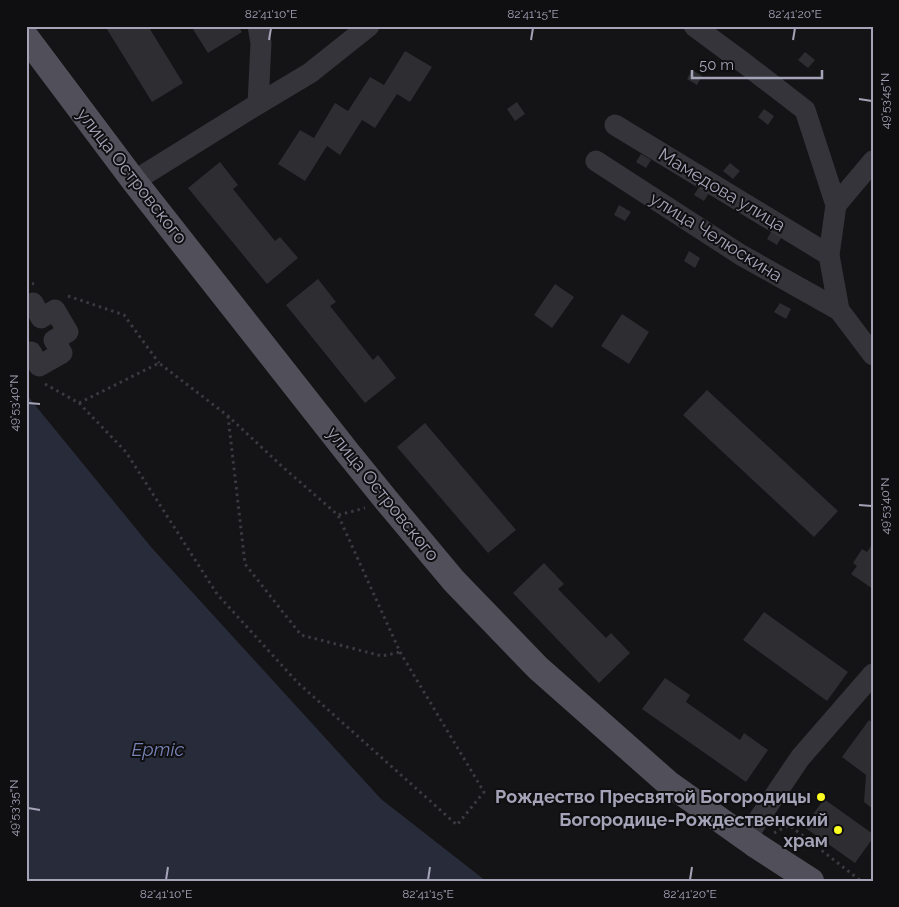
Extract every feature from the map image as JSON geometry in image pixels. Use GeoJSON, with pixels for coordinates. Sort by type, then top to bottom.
{"type":"FeatureCollection","features":[{"type":"Feature","properties":{"kind":"main road","name":"улица Островского"},"geometry":{"type":"LineString","coordinates":[[26,37],[134,181],[387,501],[454,581],[538,668],[668,783],[811,881]]}},
{"type":"Feature","properties":{"kind":"street"},"geometry":{"type":"LineString","coordinates":[[258,26],[260,43],[258,104]]}},
{"type":"Feature","properties":{"kind":"street"},"geometry":{"type":"LineString","coordinates":[[134,181],[310,73],[369,26]]}},
{"type":"Feature","properties":{"kind":"street"},"geometry":{"type":"LineString","coordinates":[[694,26],[805,110],[836,205],[829,255],[839,310],[873,355]]}},
{"type":"Feature","properties":{"kind":"street","name":"Мамедова улица"},"geometry":{"type":"LineString","coordinates":[[616,125],[829,255]]}},
{"type":"Feature","properties":{"kind":"street","name":"улица Челюскина"},"geometry":{"type":"LineString","coordinates":[[596,161],[740,254],[839,310]]}},
{"type":"Feature","properties":{"kind":"street"},"geometry":{"type":"LineString","coordinates":[[836,205],[873,161]]}},
{"type":"Feature","properties":{"kind":"street"},"geometry":{"type":"LineString","coordinates":[[26,306],[32,303],[41,318],[55,310],[68,332],[54,340],[62,353],[39,366],[31,352],[26,355]]}},
{"type":"Feature","properties":{"kind":"street"},"geometry":{"type":"LineString","coordinates":[[746,838],[800,758],[873,674]]}},
{"type":"Feature","properties":{"kind":"path"},"geometry":{"type":"LineString","coordinates":[[26,282],[35,284]]}},
{"type":"Feature","properties":{"kind":"path"},"geometry":{"type":"LineString","coordinates":[[41,382],[79,403],[126,452],[217,594],[297,682],[457,826],[484,792],[400,652],[338,515],[228,416],[160,363],[124,315],[62,294]]}},
{"type":"Feature","properties":{"kind":"path"},"geometry":{"type":"LineString","coordinates":[[79,403],[160,363]]}},
{"type":"Feature","properties":{"kind":"path"},"geometry":{"type":"LineString","coordinates":[[228,416],[245,564],[301,635],[382,656],[400,652]]}},
{"type":"Feature","properties":{"kind":"path"},"geometry":{"type":"LineString","coordinates":[[338,515],[387,501]]}},
{"type":"Feature","properties":{"kind":"path"},"geometry":{"type":"LineString","coordinates":[[789,825],[861,881]]}},
{"type":"Feature","properties":{"kind":"water","name":"Ертіс"},"geometry":{"type":"Polygon","coordinates":[[[26,394],[151,547],[381,799],[486,881],[26,881],[26,394]]]}},
{"type":"Feature","properties":{"kind":"building"},"geometry":{"type":"Polygon","coordinates":[[[105,26],[148,26],[183,83],[152,102],[105,26]]]}},
{"type":"Feature","properties":{"kind":"building"},"geometry":{"type":"Polygon","coordinates":[[[191,26],[238,26],[242,32],[208,53],[191,26]]]}},
{"type":"Feature","properties":{"kind":"building"},"geometry":{"type":"Polygon","coordinates":[[[405,51],[432,67],[410,102],[397,94],[375,128],[362,120],[340,155],[327,146],[305,181],[278,164],[300,130],[314,138],[335,103],[348,111],[370,77],[384,85],[405,51]]]}},
{"type":"Feature","properties":{"kind":"building"},"geometry":{"type":"Polygon","coordinates":[[[805,52],[815,60],[808,68],[798,60],[805,52]]]}},
{"type":"Feature","properties":{"kind":"building"},"geometry":{"type":"Polygon","coordinates":[[[692,70],[702,76],[697,85],[687,79],[692,70]]]}},
{"type":"Feature","properties":{"kind":"building"},"geometry":{"type":"Polygon","coordinates":[[[517,102],[525,114],[515,121],[507,109],[517,102]]]}},
{"type":"Feature","properties":{"kind":"building"},"geometry":{"type":"Polygon","coordinates":[[[764,109],[774,116],[768,125],[758,117],[764,109]]]}},
{"type":"Feature","properties":{"kind":"building"},"geometry":{"type":"Polygon","coordinates":[[[641,154],[651,160],[646,168],[636,162],[641,154]]]}},
{"type":"Feature","properties":{"kind":"building"},"geometry":{"type":"Polygon","coordinates":[[[220,162],[238,185],[233,189],[275,241],[280,237],[298,258],[267,284],[188,188],[220,162]]]}},
{"type":"Feature","properties":{"kind":"building"},"geometry":{"type":"Polygon","coordinates":[[[730,163],[740,171],[733,179],[723,171],[730,163]]]}},
{"type":"Feature","properties":{"kind":"building"},"geometry":{"type":"Polygon","coordinates":[[[699,187],[709,193],[704,201],[694,195],[699,187]]]}},
{"type":"Feature","properties":{"kind":"building"},"geometry":{"type":"Polygon","coordinates":[[[619,205],[631,212],[625,221],[614,215],[619,205]]]}},
{"type":"Feature","properties":{"kind":"building"},"geometry":{"type":"Polygon","coordinates":[[[772,230],[782,236],[777,245],[767,239],[772,230]]]}},
{"type":"Feature","properties":{"kind":"building"},"geometry":{"type":"Polygon","coordinates":[[[689,251],[700,258],[695,268],[684,261],[689,251]]]}},
{"type":"Feature","properties":{"kind":"building"},"geometry":{"type":"Polygon","coordinates":[[[318,279],[336,302],[330,306],[373,360],[378,355],[396,378],[365,403],[286,305],[318,279]]]}},
{"type":"Feature","properties":{"kind":"building"},"geometry":{"type":"Polygon","coordinates":[[[555,284],[574,297],[552,328],[534,315],[555,284]]]}},
{"type":"Feature","properties":{"kind":"building"},"geometry":{"type":"Polygon","coordinates":[[[780,303],[791,309],[786,319],[774,312],[780,303]]]}},
{"type":"Feature","properties":{"kind":"building"},"geometry":{"type":"Polygon","coordinates":[[[622,314],[649,332],[629,364],[601,346],[622,314]]]}},
{"type":"Feature","properties":{"kind":"building"},"geometry":{"type":"Polygon","coordinates":[[[707,390],[838,511],[814,537],[683,415],[707,390]]]}},
{"type":"Feature","properties":{"kind":"building"},"geometry":{"type":"Polygon","coordinates":[[[425,423],[516,530],[488,553],[397,447],[425,423]]]}},
{"type":"Feature","properties":{"kind":"building"},"geometry":{"type":"Polygon","coordinates":[[[873,543],[873,589],[851,574],[857,566],[853,563],[862,549],[867,552],[873,543]]]}},
{"type":"Feature","properties":{"kind":"building"},"geometry":{"type":"Polygon","coordinates":[[[544,563],[564,584],[558,589],[606,638],[611,633],[630,653],[599,683],[513,593],[544,563]]]}},
{"type":"Feature","properties":{"kind":"building"},"geometry":{"type":"Polygon","coordinates":[[[764,612],[848,672],[827,701],[743,640],[764,612]]]}},
{"type":"Feature","properties":{"kind":"building"},"geometry":{"type":"Polygon","coordinates":[[[665,678],[690,695],[686,702],[740,740],[744,733],[768,750],[746,782],[642,709],[665,678]]]}},
{"type":"Feature","properties":{"kind":"building"},"geometry":{"type":"Polygon","coordinates":[[[869,720],[873,723],[873,809],[864,802],[866,775],[842,757],[869,720]]]}},
{"type":"Feature","properties":{"kind":"building","name":"Богородице-Рождественский храм"},"geometry":{"type":"Polygon","coordinates":[[[824,799],[873,834],[873,838],[855,863],[804,827],[824,799]]]}},
{"type":"Feature","properties":{"kind":"place","name":"Рождество Пресвятой Богородицы"},"geometry":{"type":"Point","coordinates":[821,797]}},
{"type":"Feature","properties":{"kind":"place","name":"Богородице-Рождественский храм"},"geometry":{"type":"Point","coordinates":[838,830]}}]}
